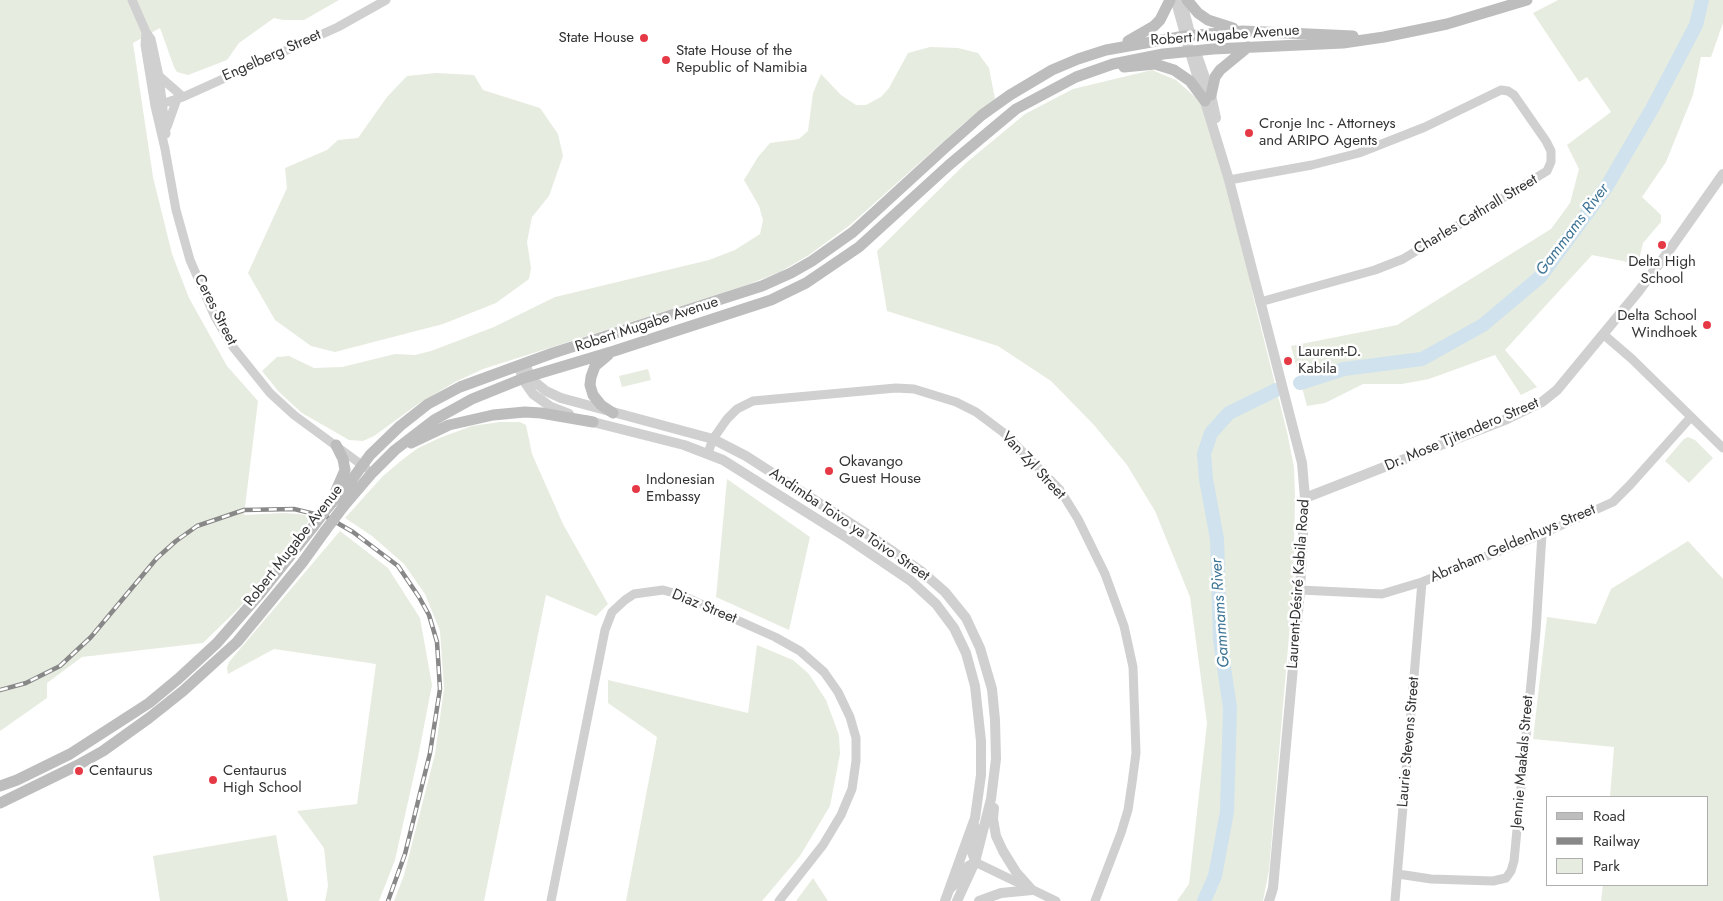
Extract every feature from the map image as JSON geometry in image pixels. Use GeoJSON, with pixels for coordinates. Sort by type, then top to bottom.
{"type":"FeatureCollection","features":[{"type":"Feature","properties":{"kind":"main road"},"geometry":{"type":"LineString","coordinates":[[1106,50],[1139,36],[1154,26],[1165,14],[1170,0]]}},
{"type":"Feature","properties":{"kind":"main road"},"geometry":{"type":"LineString","coordinates":[[1187,0],[1198,13],[1208,20],[1219,25],[1244,31]]}},
{"type":"Feature","properties":{"kind":"main road","name":"Robert Mugabe Avenue"},"geometry":{"type":"LineString","coordinates":[[0,786],[18,780],[70,754],[149,703],[178,679],[217,643],[259,595],[330,505],[367,470],[419,430],[451,410],[487,392],[771,300],[806,283],[859,247],[949,165],[1016,109],[1076,76],[1130,60],[1192,51],[1343,43],[1447,24],[1527,0]]}},
{"type":"Feature","properties":{"kind":"main road","name":"Robert Mugabe Avenue"},"geometry":{"type":"LineString","coordinates":[[0,803],[103,751],[183,691],[237,642],[302,563],[343,507],[383,441],[428,404],[460,387],[521,364],[762,286],[791,273],[826,252],[853,232],[947,146],[1010,95],[1052,70],[1078,59],[1106,50],[1188,36],[1244,31],[1384,36]]}},
{"type":"Feature","properties":{"kind":"main road"},"geometry":{"type":"LineString","coordinates":[[1076,76],[1125,67],[1155,64],[1165,66],[1182,75],[1208,98],[1215,77],[1220,70],[1248,47]]}},
{"type":"Feature","properties":{"kind":"main road"},"geometry":{"type":"LineString","coordinates":[[613,413],[601,405],[593,394],[590,385],[595,366],[614,351]]}},
{"type":"Feature","properties":{"kind":"main road"},"geometry":{"type":"LineString","coordinates":[[395,450],[449,425],[493,415],[540,412],[593,422]]}},
{"type":"Feature","properties":{"kind":"main road"},"geometry":{"type":"LineString","coordinates":[[330,505],[345,470],[344,459],[336,445]]}},
{"type":"Feature","properties":{"kind":"street","name":"Ceres Street"},"geometry":{"type":"LineString","coordinates":[[132,0],[151,39],[159,76],[159,105],[176,210],[190,260],[222,331],[233,348],[270,393],[294,415],[367,470]]}},
{"type":"Feature","properties":{"kind":"street","name":"Engelberg Street"},"geometry":{"type":"LineString","coordinates":[[159,105],[180,98],[338,27],[386,0]]}},
{"type":"Feature","properties":{"kind":"street","name":"Laurent-Désiré Kabila Road"},"geometry":{"type":"LineString","coordinates":[[1175,0],[1208,98],[1215,140],[1229,180],[1302,463],[1305,498],[1300,590],[1273,888],[1269,901]]}},
{"type":"Feature","properties":{"kind":"street","name":"Laurent-Désiré Kabila Road"},"geometry":{"type":"LineString","coordinates":[[1182,0],[1188,36]]}},
{"type":"Feature","properties":{"kind":"street","name":"Ceres Street"},"geometry":{"type":"LineString","coordinates":[[146,32],[145,45],[166,129],[165,149]]}},
{"type":"Feature","properties":{"kind":"street"},"geometry":{"type":"LineString","coordinates":[[159,76],[180,98],[166,129]]}},
{"type":"Feature","properties":{"kind":"street","name":"Charles Cathrall Street"},"geometry":{"type":"LineString","coordinates":[[1229,180],[1359,153],[1426,127],[1501,90],[1508,91],[1514,95],[1551,151],[1551,162],[1547,171],[1403,259],[1375,270],[1260,302]]}},
{"type":"Feature","properties":{"kind":"street","name":"Dr. Mose Tjitendero Street"},"geometry":{"type":"LineString","coordinates":[[1305,498],[1507,419],[1542,402],[1557,390],[1638,292],[1723,174]]}},
{"type":"Feature","properties":{"kind":"street"},"geometry":{"type":"LineString","coordinates":[[1603,334],[1632,359],[1690,418],[1723,448]]}},
{"type":"Feature","properties":{"kind":"street","name":"Andimba Toivo ya Toivo Street"},"geometry":{"type":"LineString","coordinates":[[521,364],[533,394],[543,403],[559,411],[593,422],[708,453],[750,476],[849,539],[911,581],[936,604],[954,628],[966,653],[976,695],[981,750],[981,775],[971,851],[975,862]]}},
{"type":"Feature","properties":{"kind":"street","name":"Andimba Toivo ya Toivo Street"},"geometry":{"type":"LineString","coordinates":[[527,378],[551,394],[569,402],[714,439],[762,466],[876,538],[921,571],[945,592],[966,618],[980,648],[992,690],[995,720],[996,759],[991,800],[975,862],[957,901]]}},
{"type":"Feature","properties":{"kind":"street","name":"Van Zyl Street"},"geometry":{"type":"LineString","coordinates":[[708,453],[726,420],[737,409],[752,401],[896,388],[914,389],[956,402],[976,412],[1004,432],[1060,490],[1078,519],[1105,574],[1124,626],[1134,667],[1136,753],[1128,810],[1096,901]]}},
{"type":"Feature","properties":{"kind":"street","name":"Abraham Geldenhuys Street"},"geometry":{"type":"LineString","coordinates":[[1300,590],[1382,594],[1422,582],[1542,534],[1613,502],[1630,486],[1690,418]]}},
{"type":"Feature","properties":{"kind":"street","name":"Jennie Maakals Street"},"geometry":{"type":"LineString","coordinates":[[1398,874],[1431,880],[1493,880],[1506,878],[1511,871],[1514,861],[1536,631],[1542,534]]}},
{"type":"Feature","properties":{"kind":"street","name":"Laurie Stevens Street"},"geometry":{"type":"LineString","coordinates":[[1395,901],[1422,582]]}},
{"type":"Feature","properties":{"kind":"street","name":"Diaz Street"},"geometry":{"type":"LineString","coordinates":[[552,901],[605,630],[612,612],[634,594],[662,590],[681,595],[775,637],[800,651],[824,672],[838,692],[850,717],[856,738],[856,760],[852,789],[841,815],[823,845],[779,901]]}},
{"type":"Feature","properties":{"kind":"street"},"geometry":{"type":"LineString","coordinates":[[996,759],[994,819],[996,836],[1016,872],[1032,890]]}},
{"type":"Feature","properties":{"kind":"street","name":"Andimba Toivo ya Toivo Street"},"geometry":{"type":"LineString","coordinates":[[945,901],[975,818]]}},
{"type":"Feature","properties":{"kind":"street"},"geometry":{"type":"LineString","coordinates":[[975,862],[1056,901]]}},
{"type":"Feature","properties":{"kind":"street","name":"Andimba Toivo ya Toivo Street"},"geometry":{"type":"LineString","coordinates":[[950,889],[958,882],[964,868],[975,862]]}},
{"type":"Feature","properties":{"kind":"street"},"geometry":{"type":"LineString","coordinates":[[979,901],[1001,893],[1032,890]]}},
{"type":"Feature","properties":{"kind":"green space"},"geometry":{"type":"Polygon","coordinates":[[[0,0],[339,0],[304,20],[274,18],[239,43],[227,60],[188,75],[177,72],[174,67],[160,28],[133,43],[153,177],[172,254],[189,298],[227,366],[258,401],[244,515],[283,513],[312,517],[239,608],[203,643],[82,657],[47,683],[47,698],[0,731],[0,0]]]}},
{"type":"Feature","properties":{"kind":"green space"},"geometry":{"type":"Polygon","coordinates":[[[1558,0],[1723,0],[1723,23],[1711,57],[1701,57],[1693,95],[1666,162],[1642,197],[1661,215],[1661,222],[1643,243],[1638,264],[1592,255],[1505,350],[1537,387],[1521,395],[1495,355],[1429,379],[1402,384],[1363,384],[1325,403],[1307,406],[1291,346],[1397,325],[1551,229],[1570,203],[1579,169],[1567,145],[1611,112],[1587,77],[1579,82],[1533,13],[1558,0]]]}},
{"type":"Feature","properties":{"kind":"green space"},"geometry":{"type":"Polygon","coordinates":[[[930,47],[958,48],[978,53],[989,68],[995,99],[963,124],[850,225],[809,255],[780,272],[747,285],[483,369],[455,382],[418,404],[374,436],[363,441],[349,440],[302,413],[279,392],[262,371],[277,357],[289,356],[314,368],[342,367],[395,354],[415,355],[431,351],[494,327],[555,297],[709,260],[735,250],[760,234],[763,220],[759,206],[744,180],[758,157],[770,143],[799,139],[808,131],[813,93],[821,74],[841,95],[856,105],[866,105],[881,97],[889,88],[908,53],[930,47]]]}},
{"type":"Feature","properties":{"kind":"green space"},"geometry":{"type":"Polygon","coordinates":[[[1152,70],[1176,80],[1202,103],[1229,180],[1255,304],[1294,467],[1293,589],[1269,870],[1263,901],[1177,901],[1189,884],[1207,723],[1190,597],[1155,511],[1127,465],[1094,425],[1051,381],[998,346],[887,311],[877,251],[966,163],[1025,114],[1073,89],[1152,70]]]}},
{"type":"Feature","properties":{"kind":"green space"},"geometry":{"type":"Polygon","coordinates":[[[436,73],[474,75],[483,90],[540,108],[558,134],[563,156],[549,196],[532,217],[527,242],[531,268],[529,279],[496,303],[443,324],[335,352],[311,346],[275,320],[248,273],[287,188],[285,168],[327,150],[338,140],[358,138],[387,97],[407,76],[436,73]]]}},
{"type":"Feature","properties":{"kind":"green space"},"geometry":{"type":"Polygon","coordinates":[[[648,369],[651,380],[622,387],[619,376],[648,369]]]}},
{"type":"Feature","properties":{"kind":"green space"},"geometry":{"type":"Polygon","coordinates":[[[500,422],[520,422],[526,425],[532,454],[563,524],[608,604],[596,616],[546,595],[484,901],[394,901],[404,875],[435,754],[444,689],[440,631],[425,594],[404,564],[372,536],[345,518],[383,476],[418,448],[472,426],[500,422]]]}},
{"type":"Feature","properties":{"kind":"green space"},"geometry":{"type":"Polygon","coordinates":[[[1688,437],[1695,440],[1713,458],[1689,483],[1665,461],[1684,439],[1688,437]]]}},
{"type":"Feature","properties":{"kind":"green space"},"geometry":{"type":"Polygon","coordinates":[[[727,479],[810,537],[789,630],[716,597],[727,479]]]}},
{"type":"Feature","properties":{"kind":"green space"},"geometry":{"type":"Polygon","coordinates":[[[340,531],[388,568],[420,618],[432,685],[395,860],[379,901],[325,901],[328,886],[324,848],[297,811],[357,804],[376,664],[274,649],[228,674],[227,668],[229,662],[340,531]]]}},
{"type":"Feature","properties":{"kind":"green space"},"geometry":{"type":"Polygon","coordinates":[[[1688,541],[1723,579],[1723,901],[1601,901],[1603,886],[1708,886],[1708,796],[1610,796],[1614,747],[1533,739],[1547,617],[1596,624],[1611,589],[1688,541]]]}},
{"type":"Feature","properties":{"kind":"green space"},"geometry":{"type":"Polygon","coordinates":[[[757,645],[793,660],[809,674],[826,700],[839,735],[840,754],[830,806],[800,856],[762,901],[626,901],[657,737],[608,703],[608,680],[748,713],[757,645]]]}},
{"type":"Feature","properties":{"kind":"green space"},"geometry":{"type":"Polygon","coordinates":[[[276,835],[288,901],[160,901],[153,856],[276,835]]]}},
{"type":"Feature","properties":{"kind":"green space"},"geometry":{"type":"Polygon","coordinates":[[[813,878],[828,901],[796,901],[813,878]]]}},
{"type":"Feature","properties":{"kind":"waterway","name":"Gammams River"},"geometry":{"type":"LineString","coordinates":[[1300,383],[1344,369],[1422,359],[1483,325],[1540,277],[1607,186],[1653,107],[1696,25],[1702,0]]}},
{"type":"Feature","properties":{"kind":"waterway","name":"Gammams River"},"geometry":{"type":"LineString","coordinates":[[1204,901],[1215,876],[1227,812],[1230,708],[1220,640],[1217,539],[1206,479],[1204,454],[1211,433],[1229,413],[1276,390]]}},
{"type":"Feature","properties":{"kind":"railway"},"geometry":{"type":"LineString","coordinates":[[0,690],[26,683],[60,666],[91,637],[157,558],[197,526],[244,510],[294,509],[327,517],[353,532],[398,566],[429,615],[437,642],[440,689],[430,753],[405,854],[388,901]]}},
{"type":"Feature","properties":{"kind":"place","name":"State House"},"geometry":{"type":"Point","coordinates":[644,38]}},
{"type":"Feature","properties":{"kind":"place","name":"State House of the Republic of Namibia"},"geometry":{"type":"Point","coordinates":[666,60]}},
{"type":"Feature","properties":{"kind":"place","name":"Cronje Inc - Attorneys and ARIPO Agents"},"geometry":{"type":"Point","coordinates":[1249,133]}},
{"type":"Feature","properties":{"kind":"place","name":"Delta High School"},"geometry":{"type":"Point","coordinates":[1662,245]}},
{"type":"Feature","properties":{"kind":"place","name":"Delta School Windhoek"},"geometry":{"type":"Point","coordinates":[1707,325]}},
{"type":"Feature","properties":{"kind":"place","name":"Laurent-D. Kabila"},"geometry":{"type":"Point","coordinates":[1288,361]}},
{"type":"Feature","properties":{"kind":"place","name":"Okavango Guest House"},"geometry":{"type":"Point","coordinates":[829,471]}},
{"type":"Feature","properties":{"kind":"place","name":"Indonesian Embassy"},"geometry":{"type":"Point","coordinates":[636,489]}},
{"type":"Feature","properties":{"kind":"place","name":"Centaurus"},"geometry":{"type":"Point","coordinates":[79,771]}},
{"type":"Feature","properties":{"kind":"place","name":"Centaurus High School"},"geometry":{"type":"Point","coordinates":[213,780]}}]}
